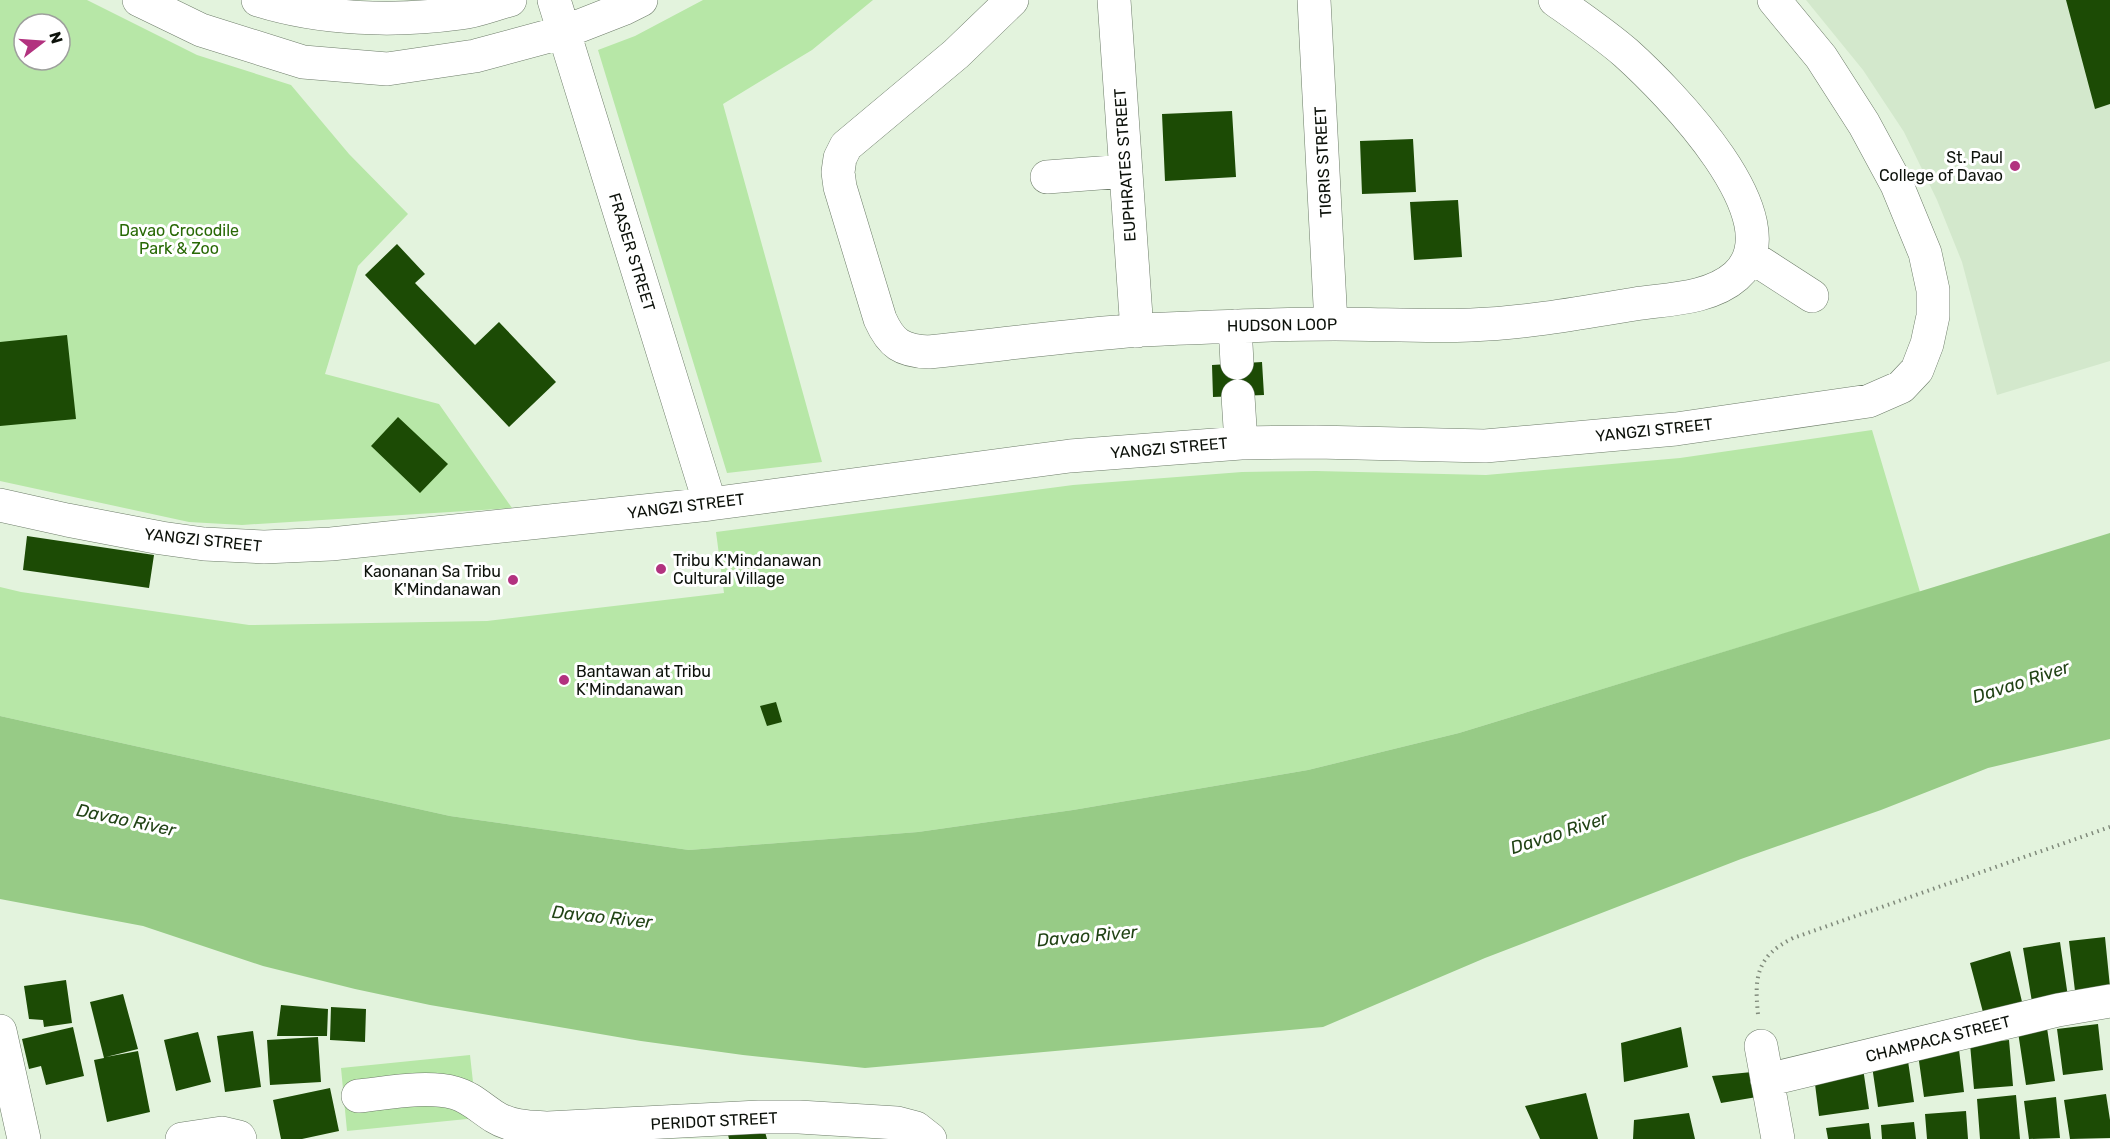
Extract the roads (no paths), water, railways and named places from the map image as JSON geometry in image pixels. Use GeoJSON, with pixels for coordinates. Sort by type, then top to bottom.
{"type":"FeatureCollection","features":[{"type":"Feature","properties":{"kind":"street"},"geometry":{"type":"LineString","coordinates":[[139,0],[201,30],[303,62],[387,69],[475,56],[564,32],[641,0]]}},
{"type":"Feature","properties":{"kind":"street"},"geometry":{"type":"LineString","coordinates":[[258,0],[287,9],[380,19],[463,13],[510,0]]}},
{"type":"Feature","properties":{"kind":"street","name":"FRASER STREET"},"geometry":{"type":"LineString","coordinates":[[554,0],[710,504]]}},
{"type":"Feature","properties":{"kind":"street","name":"HUDSON LOOP"},"geometry":{"type":"LineString","coordinates":[[1012,0],[956,54],[861,132],[846,146],[840,158],[838,172],[840,187],[880,319],[887,334],[898,345],[912,351],[929,352],[1137,331],[1235,326],[1472,325],[1576,313],[1678,298],[1717,289],[1738,275],[1750,256]]}},
{"type":"Feature","properties":{"kind":"street","name":"EUPHRATES STREET"},"geometry":{"type":"LineString","coordinates":[[1114,0],[1137,331]]}},
{"type":"Feature","properties":{"kind":"street","name":"TIGRIS STREET"},"geometry":{"type":"LineString","coordinates":[[1314,0],[1331,324]]}},
{"type":"Feature","properties":{"kind":"street"},"geometry":{"type":"LineString","coordinates":[[1555,0],[1625,52],[1664,90],[1724,164],[1742,195],[1748,210],[1752,232],[1750,256],[1812,296]]}},
{"type":"Feature","properties":{"kind":"street","name":"YANGZI STREET"},"geometry":{"type":"LineString","coordinates":[[0,505],[161,538],[204,544],[264,547],[331,544],[710,504],[1070,456],[1241,442],[1485,446],[1676,429],[1869,401],[1901,387],[1917,370],[1927,344],[1933,316],[1933,290],[1925,253],[1897,185],[1864,124],[1821,57],[1774,0]]}},
{"type":"Feature","properties":{"kind":"street"},"geometry":{"type":"LineString","coordinates":[[1047,177],[1126,171]]}},
{"type":"Feature","properties":{"kind":"street"},"geometry":{"type":"LineString","coordinates":[[1235,326],[1237,363]]}},
{"type":"Feature","properties":{"kind":"street"},"geometry":{"type":"LineString","coordinates":[[1238,396],[1241,442]]}},
{"type":"Feature","properties":{"kind":"street","name":"CHAMPACA STREET"},"geometry":{"type":"LineString","coordinates":[[1767,1080],[2058,1010],[2110,1001]]}},
{"type":"Feature","properties":{"kind":"street"},"geometry":{"type":"LineString","coordinates":[[0,1031],[24,1139]]}},
{"type":"Feature","properties":{"kind":"street"},"geometry":{"type":"LineString","coordinates":[[1761,1046],[1778,1139]]}},
{"type":"Feature","properties":{"kind":"street","name":"PERIDOT STREET"},"geometry":{"type":"LineString","coordinates":[[358,1096],[407,1090],[456,1093],[496,1118],[517,1127],[548,1128],[759,1117],[799,1128],[897,1123],[916,1128],[930,1139]]}},
{"type":"Feature","properties":{"kind":"street"},"geometry":{"type":"LineString","coordinates":[[182,1139],[222,1133],[239,1138]]}},
{"type":"Feature","properties":{"kind":"water","name":"Davao River"},"geometry":{"type":"Polygon","coordinates":[[[2110,533],[2110,739],[1988,768],[1881,810],[1741,859],[1485,958],[1323,1027],[865,1068],[641,1041],[430,1005],[263,966],[143,926],[0,899],[0,716],[450,816],[689,850],[918,832],[1073,810],[1308,770],[1459,733],[2110,533]]]}},
{"type":"Feature","properties":{"kind":"place","name":"St. Paul College of Davao"},"geometry":{"type":"Point","coordinates":[2015,166]}},
{"type":"Feature","properties":{"kind":"place","name":"Tribu K'Mindanawan Cultural Village"},"geometry":{"type":"Point","coordinates":[661,569]}},
{"type":"Feature","properties":{"kind":"place","name":"Kaonanan Sa Tribu K'Mindanawan"},"geometry":{"type":"Point","coordinates":[513,580]}},
{"type":"Feature","properties":{"kind":"place","name":"Bantawan at Tribu K'Mindanawan"},"geometry":{"type":"Point","coordinates":[564,680]}},
{"type":"Feature","properties":{"kind":"park label","name":"Davao Crocodile Park & Zoo"},"geometry":{"type":"Point","coordinates":[179,239]}}]}
